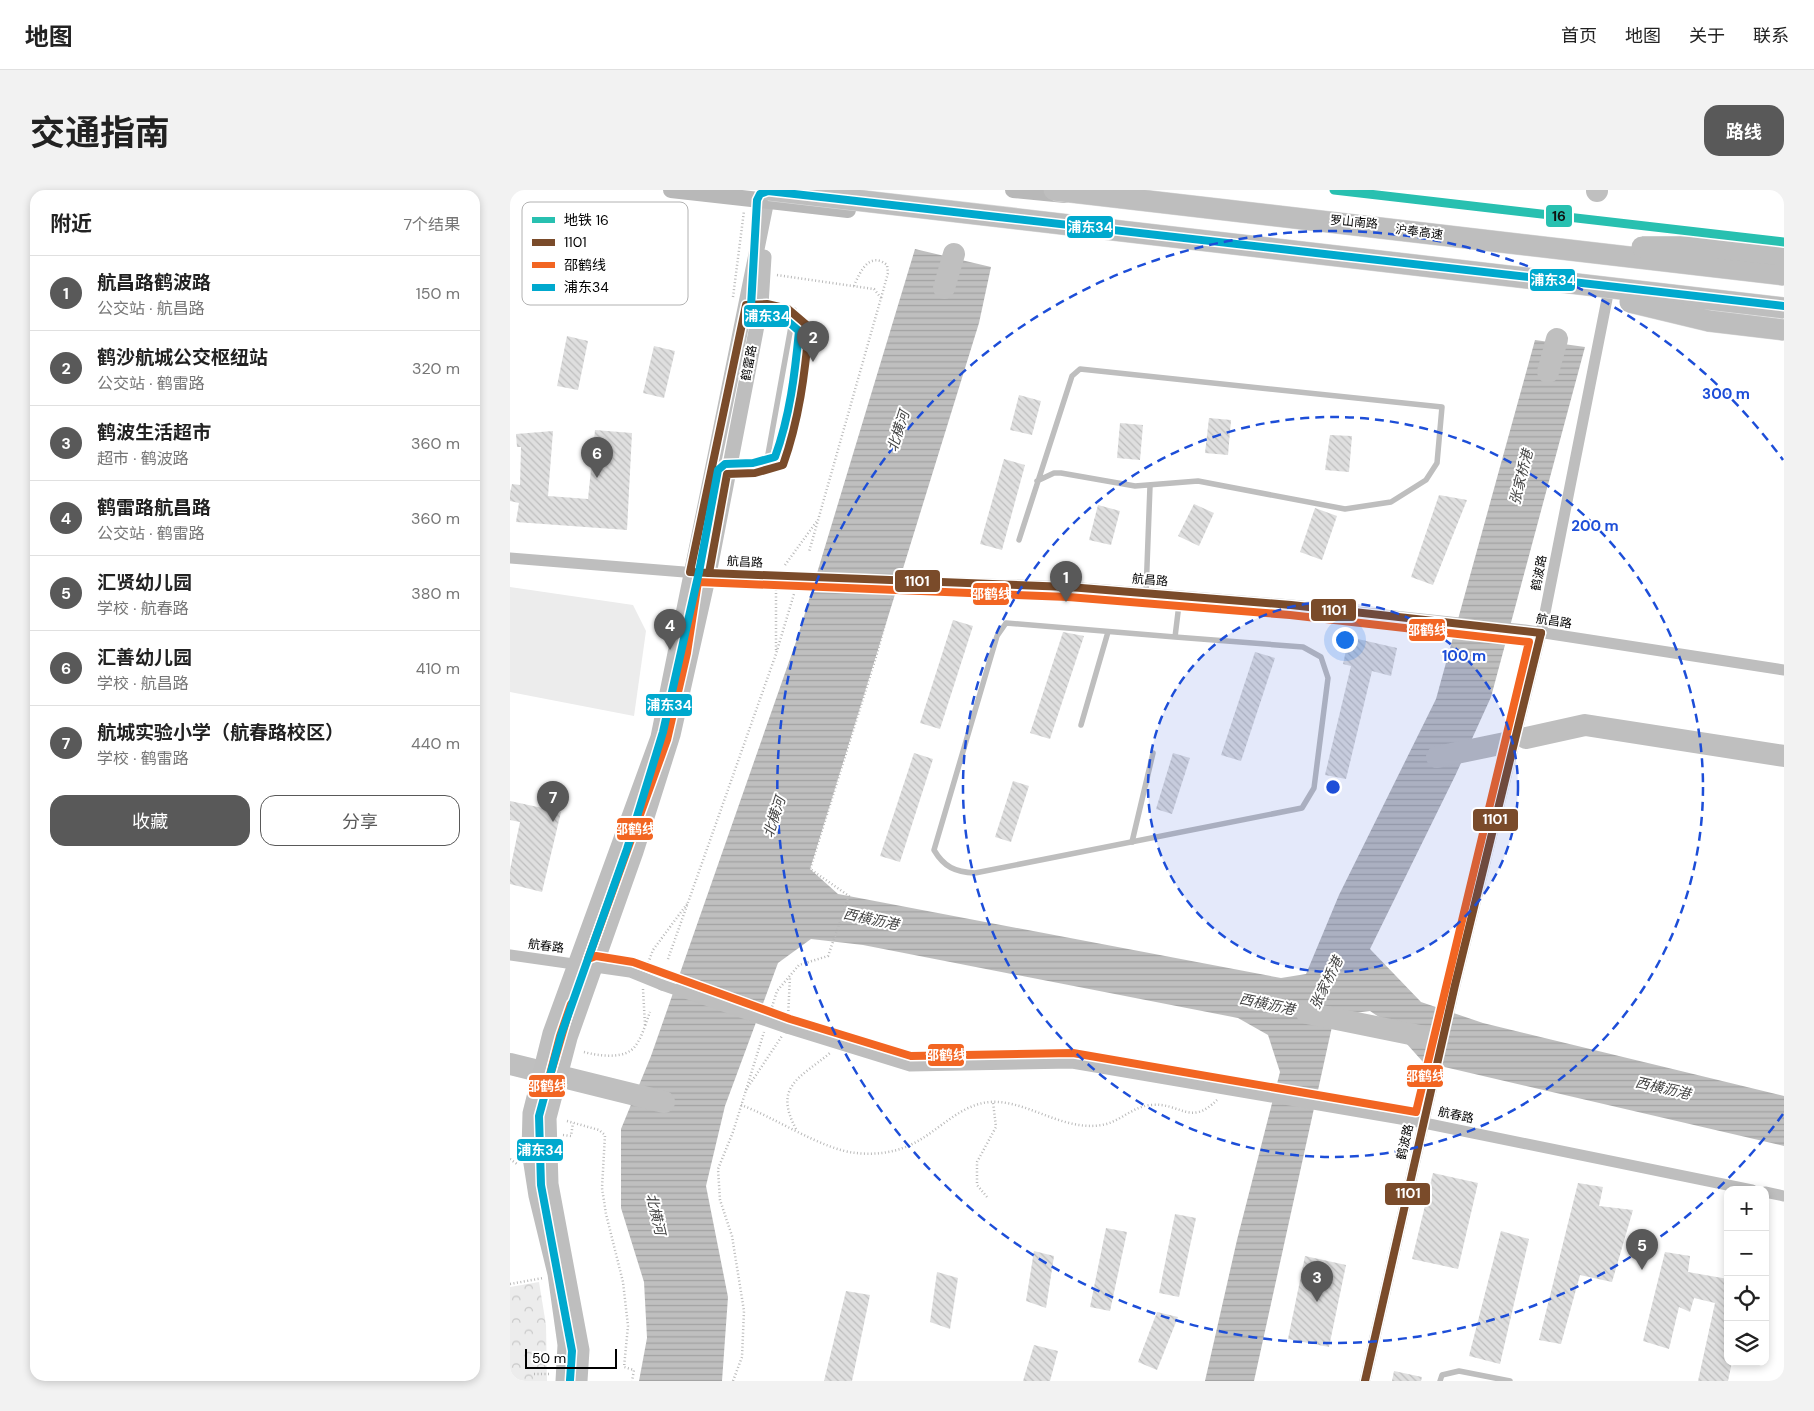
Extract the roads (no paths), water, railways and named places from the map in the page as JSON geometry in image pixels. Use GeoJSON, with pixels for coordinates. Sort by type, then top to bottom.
{"type":"FeatureCollection","features":[{"type":"Feature","properties":{"kind":"highway","name":"沪奉高速"},"geometry":{"type":"LineString","coordinates":[[1054,190],[1784,275]]}},
{"type":"Feature","properties":{"kind":"highway"},"geometry":{"type":"LineString","coordinates":[[768,194],[1784,308]]}},
{"type":"Feature","properties":{"kind":"highway"},"geometry":{"type":"LineString","coordinates":[[1538,246],[1708,247],[1784,255]]}},
{"type":"Feature","properties":{"kind":"highway"},"geometry":{"type":"LineString","coordinates":[[1534,279],[1709,321],[1784,330]]}},
{"type":"Feature","properties":{"kind":"main road"},"geometry":{"type":"LineString","coordinates":[[671,190],[746,199],[768,194],[1784,316]]}},
{"type":"Feature","properties":{"kind":"main road","name":"罗山南路"},"geometry":{"type":"LineString","coordinates":[[1013,190],[1561,241],[1784,267]]}},
{"type":"Feature","properties":{"kind":"street","name":"鹤雷路"},"geometry":{"type":"LineString","coordinates":[[563,1377],[565,1345],[556,1276],[536,1196],[529,1151],[530,1113],[550,1032],[658,737],[677,651],[690,572],[763,272],[768,194]]}},
{"type":"Feature","properties":{"kind":"street","name":"鹤雷路"},"geometry":{"type":"LineString","coordinates":[[580,1381],[582,1350],[551,1184],[549,1118],[570,1038],[636,852],[673,736],[709,574],[727,474],[754,305],[768,194]]}},
{"type":"Feature","properties":{"kind":"street","name":"鹤波路"},"geometry":{"type":"LineString","coordinates":[[1365,1381],[1448,1015],[1541,633],[1608,294]]}},
{"type":"Feature","properties":{"kind":"street","name":"航昌路"},"geometry":{"type":"LineString","coordinates":[[510,558],[709,574],[1069,587],[1291,605],[1541,633],[1784,670]]}},
{"type":"Feature","properties":{"kind":"street","name":"航春路"},"geometry":{"type":"LineString","coordinates":[[510,955],[630,972],[662,985],[788,1028],[910,1066],[1072,1064],[1424,1123],[1732,1186]]}},
{"type":"Feature","properties":{"kind":"street"},"geometry":{"type":"LineString","coordinates":[[1769,1193],[1784,1196]]}},
{"type":"Feature","properties":{"kind":"lane"},"geometry":{"type":"LineString","coordinates":[[727,474],[765,471],[783,465],[789,450],[806,360],[809,327],[794,310],[775,304],[754,305]]}},
{"type":"Feature","properties":{"kind":"lane"},"geometry":{"type":"LineString","coordinates":[[765,471],[794,310]]}},
{"type":"Feature","properties":{"kind":"lane"},"geometry":{"type":"LineString","coordinates":[[1019,540],[1038,481],[1072,376],[1080,369],[1442,408],[1437,463],[1426,480],[1391,502],[1345,508],[1198,481],[1150,486],[1098,481],[1054,473],[1038,481]]}},
{"type":"Feature","properties":{"kind":"lane"},"geometry":{"type":"LineString","coordinates":[[1146,593],[1150,486]]}},
{"type":"Feature","properties":{"kind":"lane"},"geometry":{"type":"LineString","coordinates":[[1176,637],[1180,596]]}},
{"type":"Feature","properties":{"kind":"lane"},"geometry":{"type":"LineString","coordinates":[[1006,623],[1108,632],[1303,647],[1321,657],[1328,678],[1314,788],[1302,808],[975,873],[959,872],[942,863],[934,850],[996,636],[1006,623]]}},
{"type":"Feature","properties":{"kind":"lane"},"geometry":{"type":"LineString","coordinates":[[1080,725],[1108,632]]}},
{"type":"Feature","properties":{"kind":"lane"},"geometry":{"type":"LineString","coordinates":[[1132,842],[1153,753]]}},
{"type":"Feature","properties":{"kind":"lane"},"geometry":{"type":"LineString","coordinates":[[1440,1381],[1442,1375],[1458,1371],[1486,1379],[1510,1381]]}},
{"type":"Feature","properties":{"kind":"water"},"geometry":{"type":"Polygon","coordinates":[[[915,249],[991,267],[979,323],[810,869],[838,894],[1281,978],[1306,974],[1339,895],[1436,699],[1535,340],[1585,347],[1491,697],[1456,774],[1370,949],[1421,1002],[1483,1023],[1784,1096],[1784,1146],[1423,1062],[1388,1023],[1370,1011],[1346,1014],[1333,1022],[1254,1381],[1205,1381],[1237,1240],[1280,1072],[1268,1035],[1238,1018],[863,945],[811,939],[778,963],[725,1106],[706,1186],[728,1297],[722,1381],[639,1381],[647,1338],[644,1282],[621,1208],[621,1129],[651,1056],[798,636],[915,249]]]}},
{"type":"Feature","properties":{"kind":"waterway","name":"北横河"},"geometry":{"type":"LineString","coordinates":[[944,288],[954,254]]}},
{"type":"Feature","properties":{"kind":"waterway","name":"张家桥港"},"geometry":{"type":"LineString","coordinates":[[1548,372],[1557,339]]}},
{"type":"Feature","properties":{"kind":"waterway"},"geometry":{"type":"LineString","coordinates":[[1526,738],[1585,725],[1784,756]]}},
{"type":"Feature","properties":{"kind":"waterway"},"geometry":{"type":"LineString","coordinates":[[1437,757],[1505,743]]}},
{"type":"Feature","properties":{"kind":"waterway","name":"西横沥港"},"geometry":{"type":"LineString","coordinates":[[1307,1013],[1425,1037]]}},
{"type":"Feature","properties":{"kind":"waterway","name":"西横沥港"},"geometry":{"type":"LineString","coordinates":[[510,1064],[664,1102]]}},
{"type":"Feature","properties":{"kind":"metro line","name":"16"},"geometry":{"type":"LineString","coordinates":[[1334,190],[1784,242]]}},
{"type":"Feature","properties":{"kind":"place","name":"鹤沙航城公交枢纽站"},"geometry":{"type":"Point","coordinates":[813,362]}},
{"type":"Feature","properties":{"kind":"place","name":"汇善幼儿园"},"geometry":{"type":"Point","coordinates":[597,478]}},
{"type":"Feature","properties":{"kind":"place","name":"航昌路鹤波路"},"geometry":{"type":"Point","coordinates":[1066,602]}},
{"type":"Feature","properties":{"kind":"place","name":"鹤雷路航昌路"},"geometry":{"type":"Point","coordinates":[670,650]}},
{"type":"Feature","properties":{"kind":"place","name":"航城实验小学（航春路校区）"},"geometry":{"type":"Point","coordinates":[553,822]}},
{"type":"Feature","properties":{"kind":"place","name":"汇贤幼儿园"},"geometry":{"type":"Point","coordinates":[1642,1270]}},
{"type":"Feature","properties":{"kind":"place","name":"鹤波生活超市"},"geometry":{"type":"Point","coordinates":[1317,1302]}}]}
